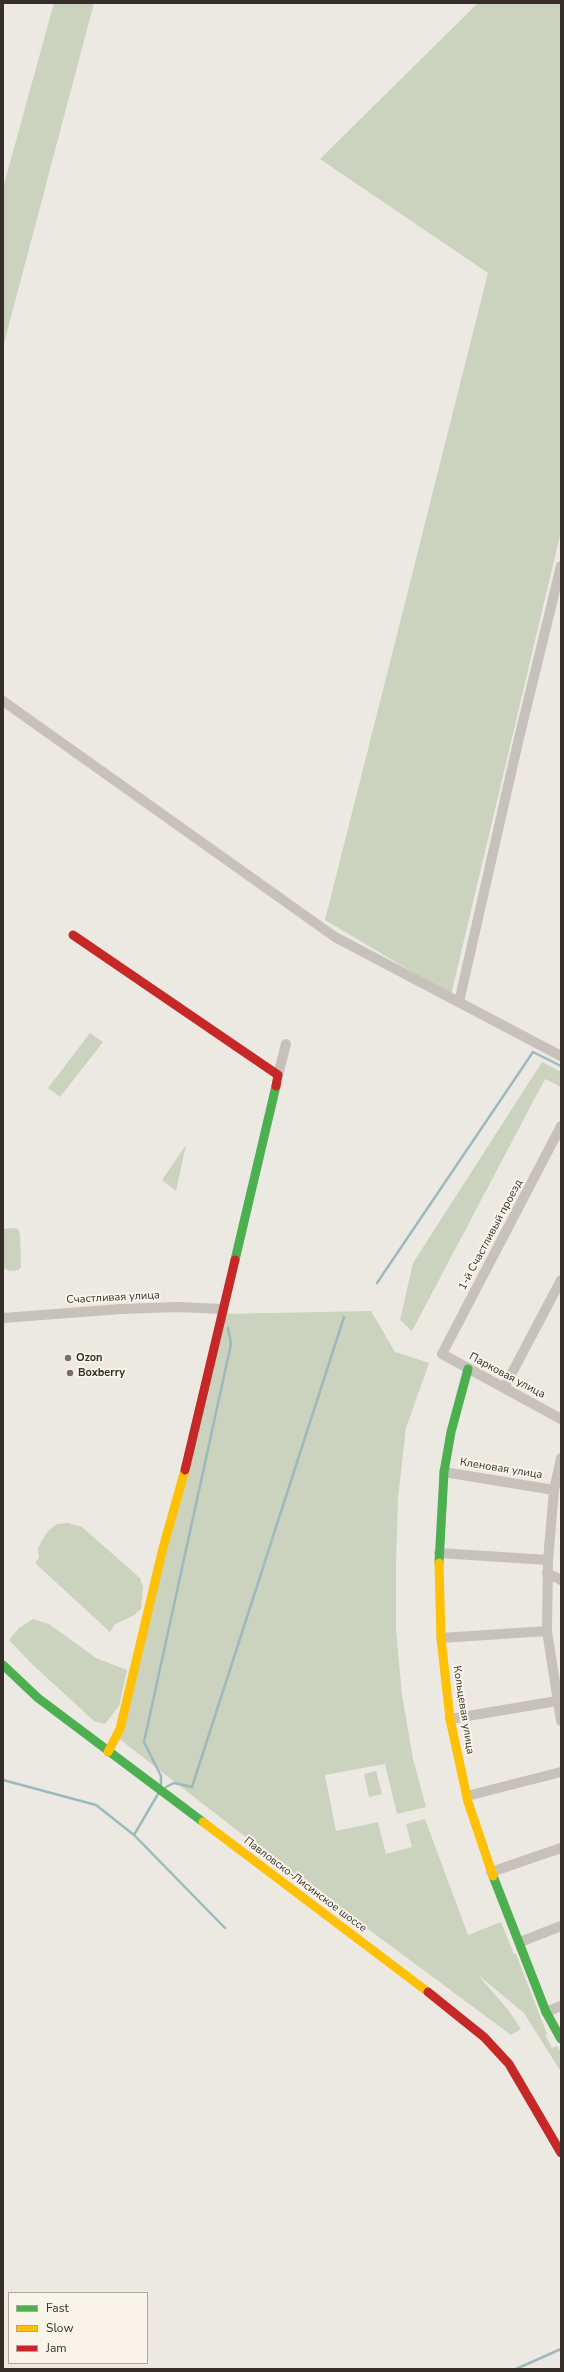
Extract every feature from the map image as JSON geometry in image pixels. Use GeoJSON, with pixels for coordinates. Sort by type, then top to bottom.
{"type":"FeatureCollection","features":[{"type":"Feature","properties":{"kind":"street"},"geometry":{"type":"LineString","coordinates":[[458,1002],[519,738],[561,566]]}},
{"type":"Feature","properties":{"kind":"street"},"geometry":{"type":"LineString","coordinates":[[3,701],[325,931],[561,1056]]}},
{"type":"Feature","properties":{"kind":"street"},"geometry":{"type":"LineString","coordinates":[[73,935],[278,1075]]}},
{"type":"Feature","properties":{"kind":"street"},"geometry":{"type":"LineString","coordinates":[[108,1752],[120,1729],[163,1548],[197,1426],[223,1309],[286,1044]]}},
{"type":"Feature","properties":{"kind":"street","name":"1-й Счастливый проезд"},"geometry":{"type":"LineString","coordinates":[[442,1354],[561,1126]]}},
{"type":"Feature","properties":{"kind":"street"},"geometry":{"type":"LineString","coordinates":[[504,1388],[561,1280]]}},
{"type":"Feature","properties":{"kind":"street","name":"Счастливая улица"},"geometry":{"type":"LineString","coordinates":[[3,1318],[121,1309],[176,1307],[223,1309]]}},
{"type":"Feature","properties":{"kind":"street","name":"Парковая улица"},"geometry":{"type":"LineString","coordinates":[[442,1354],[561,1419]]}},
{"type":"Feature","properties":{"kind":"street","name":"Кольцевая улица"},"geometry":{"type":"LineString","coordinates":[[468,1369],[451,1432],[444,1472],[439,1553],[441,1638],[450,1719],[467,1796],[491,1872],[520,1942],[546,2012],[561,2039]]}},
{"type":"Feature","properties":{"kind":"street","name":"Кленовая улица"},"geometry":{"type":"LineString","coordinates":[[561,1458],[548,1560],[547,1631],[561,1721]]}},
{"type":"Feature","properties":{"kind":"street","name":"Кленовая улица"},"geometry":{"type":"LineString","coordinates":[[444,1472],[556,1496]]}},
{"type":"Feature","properties":{"kind":"street"},"geometry":{"type":"LineString","coordinates":[[439,1553],[548,1560]]}},
{"type":"Feature","properties":{"kind":"street"},"geometry":{"type":"LineString","coordinates":[[548,1573],[561,1580]]}},
{"type":"Feature","properties":{"kind":"street"},"geometry":{"type":"LineString","coordinates":[[441,1638],[547,1631]]}},
{"type":"Feature","properties":{"kind":"street","name":"Павловско-Лисинское шоссе"},"geometry":{"type":"LineString","coordinates":[[3,1665],[38,1698],[455,2012],[484,2037],[509,2064],[561,2153]]}},
{"type":"Feature","properties":{"kind":"street"},"geometry":{"type":"LineString","coordinates":[[450,1719],[557,1701]]}},
{"type":"Feature","properties":{"kind":"street"},"geometry":{"type":"LineString","coordinates":[[467,1796],[561,1772]]}},
{"type":"Feature","properties":{"kind":"street"},"geometry":{"type":"LineString","coordinates":[[491,1872],[561,1848]]}},
{"type":"Feature","properties":{"kind":"street"},"geometry":{"type":"LineString","coordinates":[[520,1942],[561,1926]]}},
{"type":"Feature","properties":{"kind":"street"},"geometry":{"type":"LineString","coordinates":[[546,2012],[561,2006]]}},
{"type":"Feature","properties":{"kind":"green space"},"geometry":{"type":"Polygon","coordinates":[[[54,3],[94,3],[3,347],[3,188],[54,3]]]}},
{"type":"Feature","properties":{"kind":"green space"},"geometry":{"type":"Polygon","coordinates":[[[478,3],[561,3],[561,531],[451,995],[325,920],[488,273],[320,159],[478,3]]]}},
{"type":"Feature","properties":{"kind":"green space"},"geometry":{"type":"Polygon","coordinates":[[[90,1033],[103,1042],[60,1097],[48,1088],[90,1033]]]}},
{"type":"Feature","properties":{"kind":"green space"},"geometry":{"type":"Polygon","coordinates":[[[542,1062],[561,1072],[561,1087],[545,1079],[412,1331],[400,1320],[413,1263],[542,1062]]]}},
{"type":"Feature","properties":{"kind":"green space"},"geometry":{"type":"Polygon","coordinates":[[[186,1145],[176,1191],[162,1180],[186,1145]]]}},
{"type":"Feature","properties":{"kind":"green space"},"geometry":{"type":"Polygon","coordinates":[[[3,1229],[18,1229],[20,1234],[21,1267],[18,1270],[10,1271],[3,1268],[3,1229]]]}},
{"type":"Feature","properties":{"kind":"green space"},"geometry":{"type":"Polygon","coordinates":[[[371,1311],[395,1352],[429,1363],[406,1428],[398,1498],[396,1564],[396,1630],[402,1695],[413,1759],[426,1807],[397,1814],[385,1764],[325,1775],[336,1831],[378,1822],[386,1854],[412,1847],[406,1824],[425,1819],[468,1935],[501,1922],[514,1954],[516,1954],[547,2034],[545,2035],[552,2048],[557,2046],[561,2052],[561,2072],[524,2013],[477,1974],[510,2012],[521,2029],[511,2035],[279,1863],[117,1737],[223,1314],[371,1311]]]}},
{"type":"Feature","properties":{"kind":"green space"},"geometry":{"type":"Polygon","coordinates":[[[68,1523],[82,1527],[140,1578],[143,1587],[141,1609],[133,1616],[115,1624],[110,1632],[35,1563],[39,1558],[38,1549],[48,1531],[57,1524],[68,1523]]]}},
{"type":"Feature","properties":{"kind":"green space"},"geometry":{"type":"Polygon","coordinates":[[[33,1619],[49,1624],[96,1658],[127,1670],[119,1706],[105,1724],[94,1721],[33,1665],[9,1640],[19,1628],[33,1619]]]}},
{"type":"Feature","properties":{"kind":"green space"},"geometry":{"type":"Polygon","coordinates":[[[376,1771],[382,1794],[369,1797],[364,1774],[376,1771]]]}},
{"type":"Feature","properties":{"kind":"waterway"},"geometry":{"type":"LineString","coordinates":[[377,1283],[533,1052],[561,1066]]}},
{"type":"Feature","properties":{"kind":"waterway"},"geometry":{"type":"LineString","coordinates":[[166,1787],[174,1783],[192,1787],[344,1317]]}},
{"type":"Feature","properties":{"kind":"waterway"},"geometry":{"type":"LineString","coordinates":[[161,1784],[161,1776],[144,1742],[231,1344],[228,1328]]}},
{"type":"Feature","properties":{"kind":"waterway"},"geometry":{"type":"LineString","coordinates":[[3,1780],[96,1805],[134,1835],[225,1928]]}},
{"type":"Feature","properties":{"kind":"waterway"},"geometry":{"type":"LineString","coordinates":[[134,1835],[158,1794]]}},
{"type":"Feature","properties":{"kind":"waterway"},"geometry":{"type":"LineString","coordinates":[[516,2369],[561,2349]]}},
{"type":"Feature","properties":{"kind":"traffic: fast"},"geometry":{"type":"LineString","coordinates":[[235,1260],[276,1086]]}},
{"type":"Feature","properties":{"kind":"traffic: fast"},"geometry":{"type":"LineString","coordinates":[[439,1563],[444,1472],[451,1432],[468,1369]]}},
{"type":"Feature","properties":{"kind":"traffic: fast"},"geometry":{"type":"LineString","coordinates":[[3,1665],[38,1698],[203,1822]]}},
{"type":"Feature","properties":{"kind":"traffic: fast"},"geometry":{"type":"LineString","coordinates":[[493,1876],[546,2012],[561,2039]]}},
{"type":"Feature","properties":{"kind":"traffic: slow"},"geometry":{"type":"LineString","coordinates":[[108,1752],[120,1729],[163,1548],[185,1470]]}},
{"type":"Feature","properties":{"kind":"traffic: slow"},"geometry":{"type":"LineString","coordinates":[[439,1563],[441,1638],[450,1719],[468,1802],[493,1876]]}},
{"type":"Feature","properties":{"kind":"traffic: slow"},"geometry":{"type":"LineString","coordinates":[[203,1822],[428,1992]]}},
{"type":"Feature","properties":{"kind":"traffic: jam"},"geometry":{"type":"LineString","coordinates":[[73,935],[278,1075],[276,1086]]}},
{"type":"Feature","properties":{"kind":"traffic: jam"},"geometry":{"type":"LineString","coordinates":[[185,1470],[235,1260]]}},
{"type":"Feature","properties":{"kind":"traffic: jam"},"geometry":{"type":"LineString","coordinates":[[428,1992],[484,2037],[509,2064],[561,2153]]}},
{"type":"Feature","properties":{"kind":"place","name":"Ozon"},"geometry":{"type":"Point","coordinates":[68,1358]}},
{"type":"Feature","properties":{"kind":"place","name":"Boxberry"},"geometry":{"type":"Point","coordinates":[70,1373]}}]}
